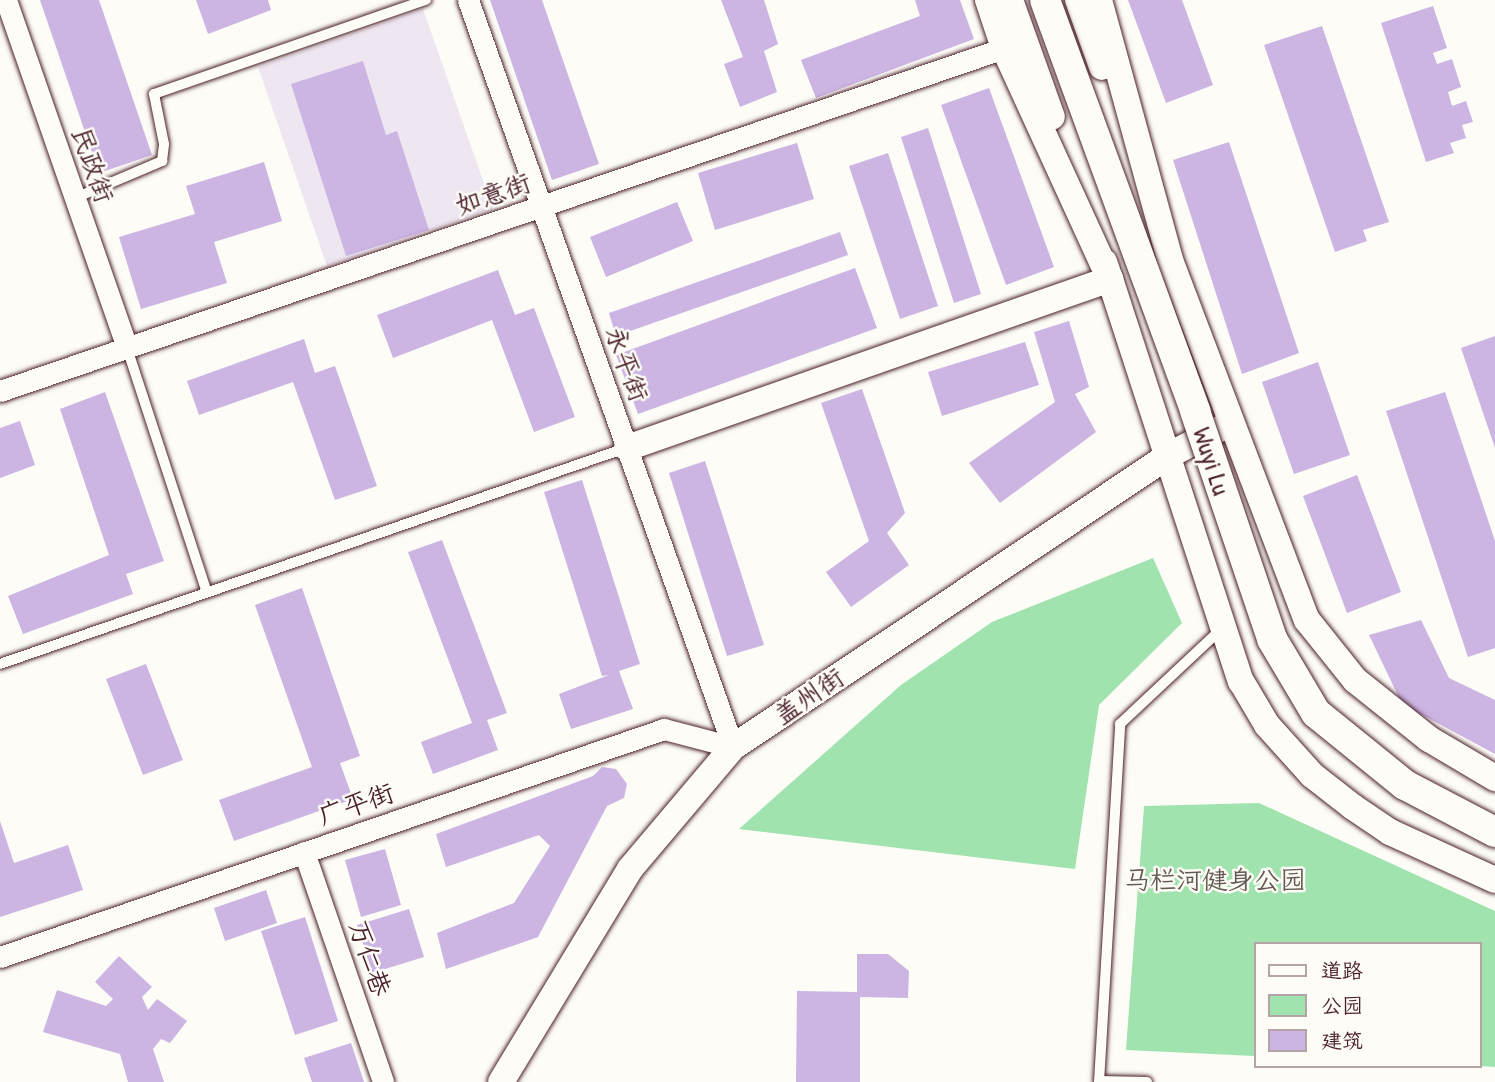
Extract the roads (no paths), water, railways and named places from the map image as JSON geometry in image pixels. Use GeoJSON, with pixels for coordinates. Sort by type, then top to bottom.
{"type":"FeatureCollection","features":[{"type":"Feature","properties":{"kind":"main road","name":"Wuyi Lu"},"geometry":{"type":"LineString","coordinates":[[1045,0],[1195,411],[1272,639],[1317,713],[1405,785],[1495,832]]}},
{"type":"Feature","properties":{"kind":"street","name":"民政街"},"geometry":{"type":"LineString","coordinates":[[6,0],[127,348]]}},
{"type":"Feature","properties":{"kind":"street","name":"永平街"},"geometry":{"type":"LineString","coordinates":[[468,0],[733,747]]}},
{"type":"Feature","properties":{"kind":"street"},"geometry":{"type":"LineString","coordinates":[[988,0],[1004,48],[1110,279]]}},
{"type":"Feature","properties":{"kind":"street"},"geometry":{"type":"LineString","coordinates":[[1010,0],[1171,454],[1220,631],[1266,725],[1312,775],[1390,832],[1495,880]]}},
{"type":"Feature","properties":{"kind":"street"},"geometry":{"type":"LineString","coordinates":[[1079,0],[1229,424],[1307,620],[1355,680],[1429,739],[1495,778]]}},
{"type":"Feature","properties":{"kind":"street"},"geometry":{"type":"LineString","coordinates":[[1099,0],[1170,260]]}},
{"type":"Feature","properties":{"kind":"street","name":"如意街"},"geometry":{"type":"LineString","coordinates":[[0,391],[1004,48]]}},
{"type":"Feature","properties":{"kind":"street"},"geometry":{"type":"LineString","coordinates":[[627,448],[1110,279]]}},
{"type":"Feature","properties":{"kind":"street","name":"盖州街"},"geometry":{"type":"LineString","coordinates":[[501,1082],[630,869],[733,747],[1171,454],[1229,424]]}},
{"type":"Feature","properties":{"kind":"street","name":"广平街"},"geometry":{"type":"LineString","coordinates":[[0,957],[664,729],[733,747]]}},
{"type":"Feature","properties":{"kind":"street","name":"万仁巷"},"geometry":{"type":"LineString","coordinates":[[304,852],[383,1082]]}},
{"type":"Feature","properties":{"kind":"lane"},"geometry":{"type":"LineString","coordinates":[[75,198],[162,161],[164,144],[154,94],[426,0]]}},
{"type":"Feature","properties":{"kind":"lane"},"geometry":{"type":"LineString","coordinates":[[127,348],[206,589]]}},
{"type":"Feature","properties":{"kind":"lane"},"geometry":{"type":"LineString","coordinates":[[0,664],[206,589],[627,448]]}},
{"type":"Feature","properties":{"kind":"lane"},"geometry":{"type":"LineString","coordinates":[[1147,1082],[1099,1081],[1120,724],[1220,631]]}},
{"type":"Feature","properties":{"kind":"park label","name":"马栏河健身公园"},"geometry":{"type":"Point","coordinates":[1215,880]}}]}
